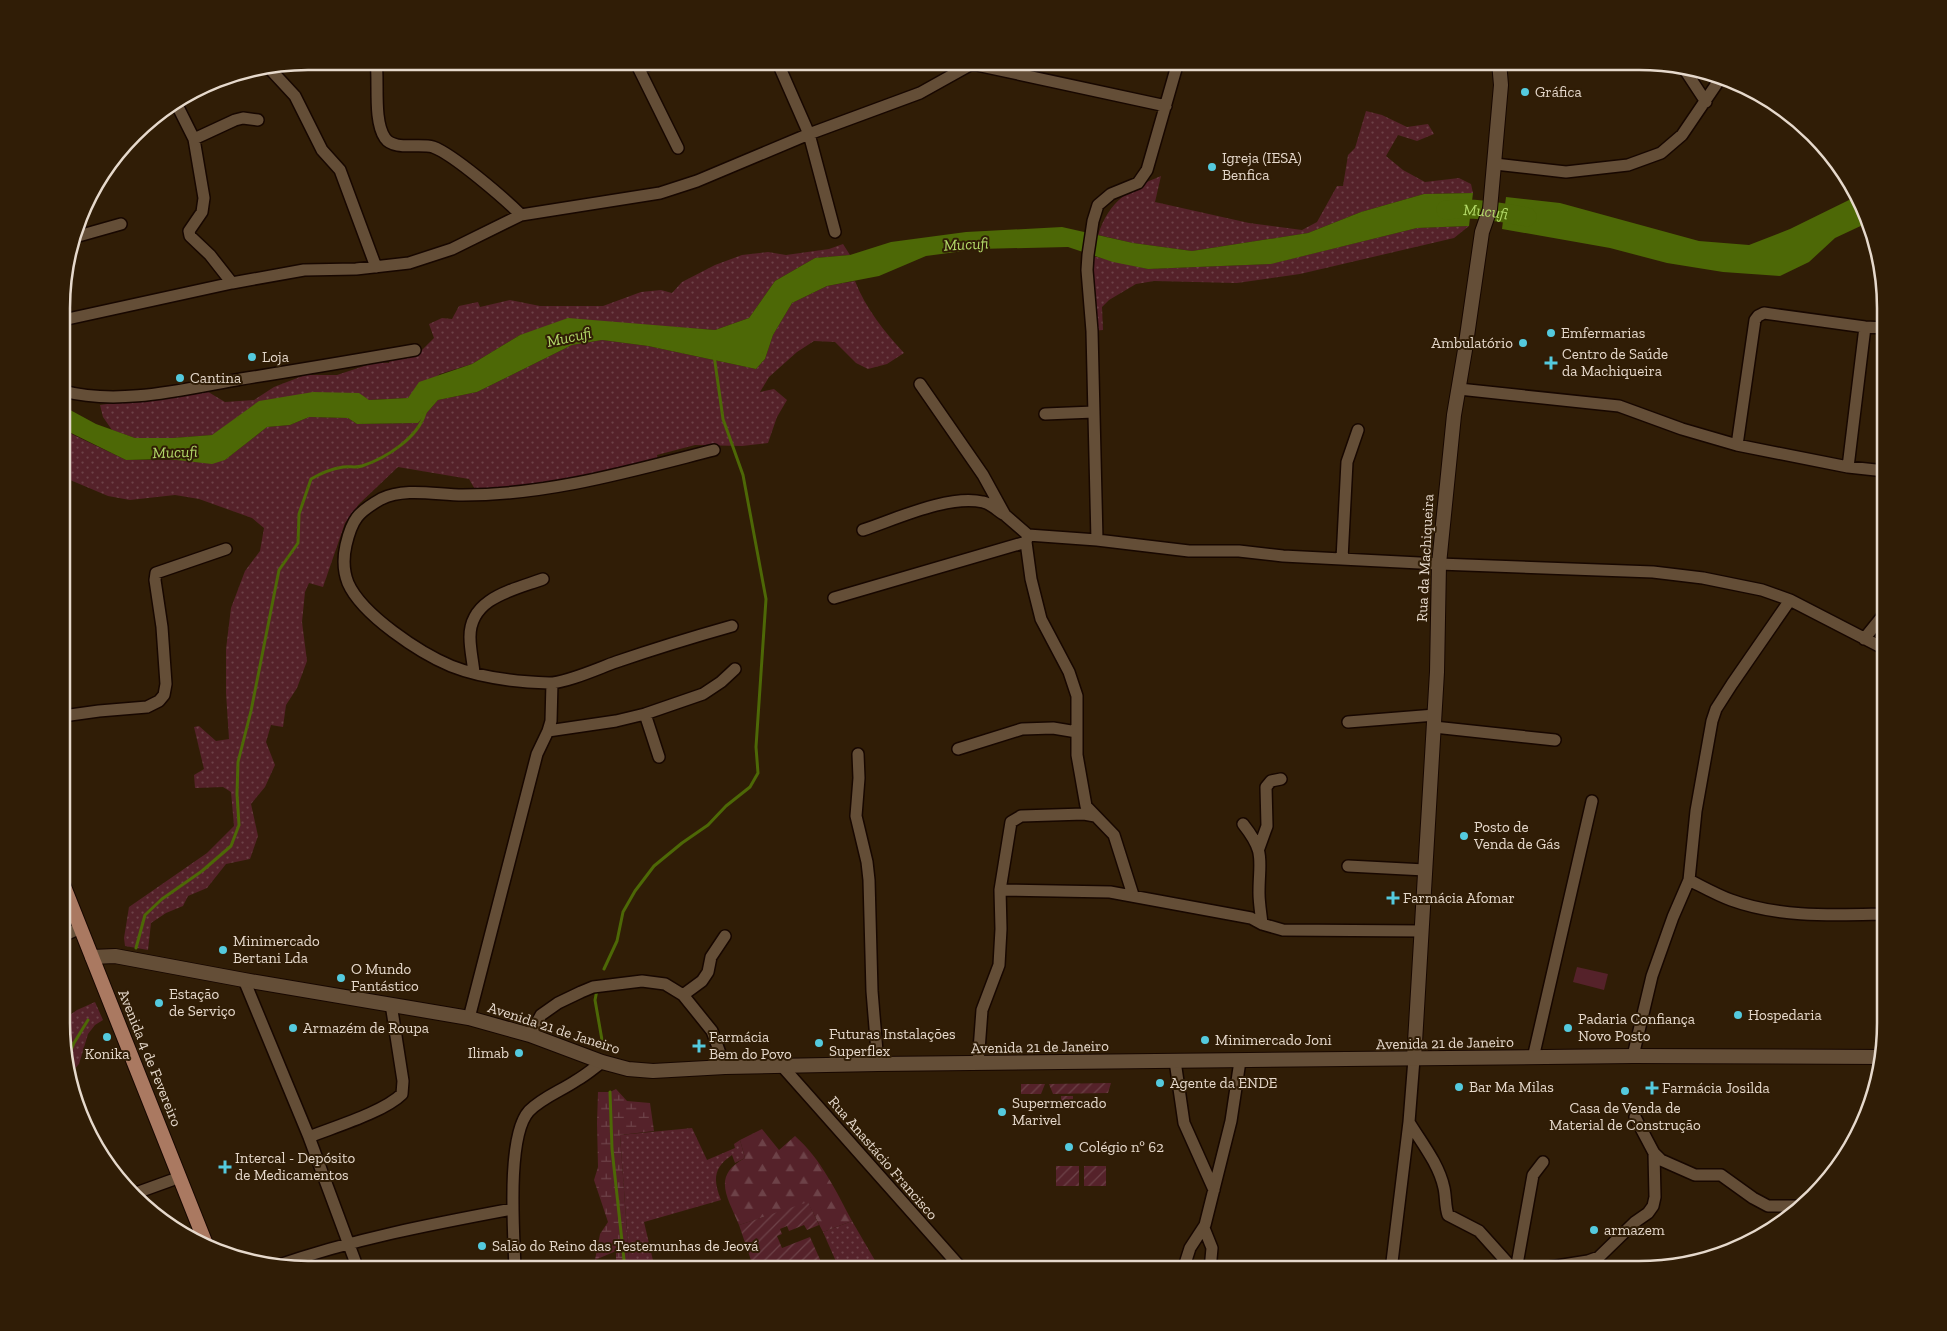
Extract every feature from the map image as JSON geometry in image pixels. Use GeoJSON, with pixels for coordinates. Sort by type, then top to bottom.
{"type":"FeatureCollection","features":[{"type":"Feature","properties":{"kind":"main road","name":"Rua da Machiqueira"},"geometry":{"type":"LineString","coordinates":[[1414,1059],[1437,672],[1438,564],[1446,476],[1482,232],[1490,208],[1492,193],[1501,85],[1500,70]]}},
{"type":"Feature","properties":{"kind":"main road","name":"Avenida 4 de Fevereiro"},"geometry":{"type":"LineString","coordinates":[[70,902],[203,1236]]}},
{"type":"Feature","properties":{"kind":"main road","name":"Avenida 4 de Fevereiro"},"geometry":{"type":"LineString","coordinates":[[70,936],[192,1230]]}},
{"type":"Feature","properties":{"kind":"main road","name":"Avenida 21 de Janeiro"},"geometry":{"type":"LineString","coordinates":[[92,957],[115,956],[469,1018],[530,1035],[602,1062],[628,1069],[653,1071],[725,1067],[878,1064],[1633,1056],[1874,1057]]}},
{"type":"Feature","properties":{"kind":"street"},"geometry":{"type":"LineString","coordinates":[[378,70],[376,101],[385,138],[393,144],[432,147],[451,157],[504,198],[521,215]]}},
{"type":"Feature","properties":{"kind":"street"},"geometry":{"type":"LineString","coordinates":[[639,70],[678,148]]}},
{"type":"Feature","properties":{"kind":"street"},"geometry":{"type":"LineString","coordinates":[[781,70],[809,134],[835,232]]}},
{"type":"Feature","properties":{"kind":"street"},"geometry":{"type":"LineString","coordinates":[[70,318],[232,283],[304,270],[356,270],[409,263],[452,249],[521,215],[660,193],[697,181],[809,134],[920,93],[960,70]]}},
{"type":"Feature","properties":{"kind":"street"},"geometry":{"type":"LineString","coordinates":[[1004,70],[1166,106]]}},
{"type":"Feature","properties":{"kind":"street"},"geometry":{"type":"LineString","coordinates":[[1097,540],[1092,330],[1087,270],[1093,221],[1098,204],[1112,194],[1138,183],[1148,170],[1176,70]]}},
{"type":"Feature","properties":{"kind":"street"},"geometry":{"type":"LineString","coordinates":[[273,73],[295,96],[322,150],[340,170],[376,267]]}},
{"type":"Feature","properties":{"kind":"street"},"geometry":{"type":"LineString","coordinates":[[1689,76],[1706,102]]}},
{"type":"Feature","properties":{"kind":"street"},"geometry":{"type":"LineString","coordinates":[[1495,164],[1566,172],[1628,165],[1661,153],[1682,135],[1717,84]]}},
{"type":"Feature","properties":{"kind":"street"},"geometry":{"type":"LineString","coordinates":[[179,108],[194,138],[204,206],[189,231],[190,236],[210,255],[232,283]]}},
{"type":"Feature","properties":{"kind":"street"},"geometry":{"type":"LineString","coordinates":[[194,138],[235,120],[244,118],[258,120]]}},
{"type":"Feature","properties":{"kind":"street"},"geometry":{"type":"LineString","coordinates":[[82,235],[121,224]]}},
{"type":"Feature","properties":{"kind":"street"},"geometry":{"type":"LineString","coordinates":[[1737,445],[1755,320],[1758,316],[1764,313],[1877,328]]}},
{"type":"Feature","properties":{"kind":"street"},"geometry":{"type":"LineString","coordinates":[[1848,467],[1865,327]]}},
{"type":"Feature","properties":{"kind":"street"},"geometry":{"type":"LineString","coordinates":[[70,393],[111,398],[185,389],[415,350]]}},
{"type":"Feature","properties":{"kind":"street"},"geometry":{"type":"LineString","coordinates":[[920,384],[983,475],[1004,515]]}},
{"type":"Feature","properties":{"kind":"street"},"geometry":{"type":"LineString","coordinates":[[1459,389],[1619,406],[1682,429],[1737,445],[1848,467],[1877,470]]}},
{"type":"Feature","properties":{"kind":"street"},"geometry":{"type":"LineString","coordinates":[[1045,414],[1094,412]]}},
{"type":"Feature","properties":{"kind":"street"},"geometry":{"type":"LineString","coordinates":[[1342,559],[1347,462],[1358,430]]}},
{"type":"Feature","properties":{"kind":"street"},"geometry":{"type":"LineString","coordinates":[[714,450],[570,485],[488,495],[447,495],[410,492],[384,498],[362,511],[351,524],[343,555],[344,571],[358,599],[397,634],[427,654],[452,666],[474,673],[517,681],[552,683],[732,626]]}},
{"type":"Feature","properties":{"kind":"street"},"geometry":{"type":"LineString","coordinates":[[863,530],[945,502],[964,499],[985,502],[1004,515],[1027,538],[1030,579],[1041,619],[1069,672],[1077,696],[1077,754],[1086,806],[1114,835],[1133,895]]}},
{"type":"Feature","properties":{"kind":"street"},"geometry":{"type":"LineString","coordinates":[[834,598],[1027,538],[1097,540],[1188,551],[1239,551],[1283,556],[1438,564],[1653,572],[1703,578],[1762,590],[1790,600],[1877,645]]}},
{"type":"Feature","properties":{"kind":"street"},"geometry":{"type":"LineString","coordinates":[[70,715],[147,707],[159,702],[164,695],[166,684],[162,627],[155,580],[156,573],[226,549]]}},
{"type":"Feature","properties":{"kind":"street"},"geometry":{"type":"LineString","coordinates":[[474,673],[470,638],[471,625],[477,611],[489,599],[543,579]]}},
{"type":"Feature","properties":{"kind":"street"},"geometry":{"type":"LineString","coordinates":[[1633,1056],[1652,976],[1673,917],[1689,880],[1696,811],[1712,721],[1716,709],[1790,600]]}},
{"type":"Feature","properties":{"kind":"street"},"geometry":{"type":"LineString","coordinates":[[1864,639],[1877,623]]}},
{"type":"Feature","properties":{"kind":"street"},"geometry":{"type":"LineString","coordinates":[[548,731],[616,721],[645,714],[703,694],[721,682],[735,669]]}},
{"type":"Feature","properties":{"kind":"street"},"geometry":{"type":"LineString","coordinates":[[469,1018],[537,754],[548,731],[552,703],[552,683]]}},
{"type":"Feature","properties":{"kind":"street"},"geometry":{"type":"LineString","coordinates":[[645,714],[659,757]]}},
{"type":"Feature","properties":{"kind":"street"},"geometry":{"type":"LineString","coordinates":[[1348,722],[1434,721],[1555,740]]}},
{"type":"Feature","properties":{"kind":"street"},"geometry":{"type":"LineString","coordinates":[[958,749],[1022,729],[1053,728],[1077,732]]}},
{"type":"Feature","properties":{"kind":"street"},"geometry":{"type":"LineString","coordinates":[[858,754],[859,778],[856,816],[867,862],[869,880],[872,991],[878,1064]]}},
{"type":"Feature","properties":{"kind":"street"},"geometry":{"type":"LineString","coordinates":[[1262,924],[1259,893],[1260,848],[1267,826],[1266,787],[1271,781],[1281,779]]}},
{"type":"Feature","properties":{"kind":"street"},"geometry":{"type":"LineString","coordinates":[[1533,1058],[1592,801]]}},
{"type":"Feature","properties":{"kind":"street"},"geometry":{"type":"LineString","coordinates":[[978,1063],[982,1010],[999,964],[1001,929],[1000,890],[1011,822],[1021,816],[1084,814],[1097,816]]}},
{"type":"Feature","properties":{"kind":"street"},"geometry":{"type":"LineString","coordinates":[[1243,824],[1260,848]]}},
{"type":"Feature","properties":{"kind":"street"},"geometry":{"type":"LineString","coordinates":[[1348,866],[1425,870]]}},
{"type":"Feature","properties":{"kind":"street"},"geometry":{"type":"LineString","coordinates":[[1689,880],[1732,900],[1766,908],[1805,915],[1877,914]]}},
{"type":"Feature","properties":{"kind":"street"},"geometry":{"type":"LineString","coordinates":[[1000,890],[1110,892],[1133,895],[1251,918],[1262,924],[1282,930],[1422,931]]}},
{"type":"Feature","properties":{"kind":"street"},"geometry":{"type":"LineString","coordinates":[[683,995],[702,981],[708,972],[711,957],[725,936]]}},
{"type":"Feature","properties":{"kind":"street"},"geometry":{"type":"LineString","coordinates":[[244,980],[309,1137],[355,1261]]}},
{"type":"Feature","properties":{"kind":"street"},"geometry":{"type":"LineString","coordinates":[[530,1035],[541,1015],[571,996],[593,987],[642,981],[665,984],[683,995],[712,1031],[725,1067]]}},
{"type":"Feature","properties":{"kind":"street"},"geometry":{"type":"LineString","coordinates":[[309,1137],[372,1112],[396,1100],[402,1094],[403,1081],[391,1004]]}},
{"type":"Feature","properties":{"kind":"street"},"geometry":{"type":"LineString","coordinates":[[1392,1261],[1409,1122],[1414,1059]]}},
{"type":"Feature","properties":{"kind":"street"},"geometry":{"type":"LineString","coordinates":[[1176,1061],[1184,1123],[1214,1190]]}},
{"type":"Feature","properties":{"kind":"street"},"geometry":{"type":"LineString","coordinates":[[1186,1261],[1190,1248],[1204,1228],[1231,1121],[1240,1061]]}},
{"type":"Feature","properties":{"kind":"street"},"geometry":{"type":"LineString","coordinates":[[515,1261],[512,1209],[516,1147],[520,1127],[527,1113],[538,1103],[576,1081],[602,1062]]}},
{"type":"Feature","properties":{"kind":"street","name":"Rua Anastácio Francisco"},"geometry":{"type":"LineString","coordinates":[[782,1066],[954,1261]]}},
{"type":"Feature","properties":{"kind":"street"},"geometry":{"type":"LineString","coordinates":[[1635,1117],[1654,1153],[1661,1160],[1695,1174],[1721,1175],[1753,1198],[1783,1213]]}},
{"type":"Feature","properties":{"kind":"street"},"geometry":{"type":"LineString","coordinates":[[1409,1122],[1434,1162],[1444,1187],[1445,1206],[1448,1215],[1479,1231],[1507,1261]]}},
{"type":"Feature","properties":{"kind":"street"},"geometry":{"type":"LineString","coordinates":[[1588,1261],[1599,1257],[1635,1222],[1648,1213],[1653,1206],[1655,1196],[1654,1153]]}},
{"type":"Feature","properties":{"kind":"street"},"geometry":{"type":"LineString","coordinates":[[1517,1261],[1533,1175],[1543,1162]]}},
{"type":"Feature","properties":{"kind":"street"},"geometry":{"type":"LineString","coordinates":[[140,1191],[172,1180]]}},
{"type":"Feature","properties":{"kind":"street"},"geometry":{"type":"LineString","coordinates":[[1768,1206],[1791,1206]]}},
{"type":"Feature","properties":{"kind":"street"},"geometry":{"type":"LineString","coordinates":[[294,1260],[347,1243],[512,1209]]}},
{"type":"Feature","properties":{"kind":"street"},"geometry":{"type":"LineString","coordinates":[[1204,1228],[1212,1248],[1211,1261]]}},
{"type":"Feature","properties":{"kind":"green space"},"geometry":{"type":"Polygon","coordinates":[[[1366,111],[1382,115],[1407,127],[1428,124],[1434,134],[1417,141],[1398,135],[1386,156],[1403,170],[1425,182],[1459,178],[1471,184],[1473,193],[1424,194],[1361,212],[1308,233],[1192,251],[1133,243],[1098,235],[1108,213],[1114,205],[1130,191],[1161,176],[1155,202],[1249,223],[1302,230],[1317,222],[1337,186],[1343,186],[1348,155],[1355,148],[1366,111]]]}},
{"type":"Feature","properties":{"kind":"green space"},"geometry":{"type":"Polygon","coordinates":[[[1469,226],[1454,238],[1300,274],[1237,283],[1154,281],[1136,284],[1109,300],[1102,307],[1103,330],[1092,331],[1088,255],[1148,269],[1270,264],[1417,228],[1469,226]]]}},
{"type":"Feature","properties":{"kind":"green space"},"geometry":{"type":"Polygon","coordinates":[[[843,244],[850,255],[815,258],[775,281],[749,318],[715,330],[614,323],[520,335],[472,364],[440,374],[408,398],[369,400],[212,435],[173,438],[135,438],[112,430],[103,417],[100,405],[205,390],[225,402],[254,400],[274,387],[305,375],[337,375],[376,362],[389,363],[390,357],[418,354],[434,338],[429,324],[442,318],[452,319],[459,306],[478,302],[480,307],[510,300],[540,306],[603,306],[641,292],[661,290],[672,293],[682,282],[715,265],[742,255],[768,252],[786,255],[829,249],[843,244]]]}},
{"type":"Feature","properties":{"kind":"green space"},"geometry":{"type":"Polygon","coordinates":[[[855,281],[864,301],[876,319],[904,353],[887,364],[868,369],[856,363],[835,342],[814,341],[797,352],[769,377],[760,392],[774,389],[787,400],[777,417],[768,443],[742,446],[695,445],[657,455],[658,460],[570,485],[476,491],[469,479],[398,467],[359,504],[345,523],[323,587],[309,583],[305,592],[302,622],[307,661],[297,688],[286,705],[283,727],[271,725],[266,742],[275,765],[265,787],[251,804],[258,836],[250,859],[226,864],[207,888],[188,896],[183,906],[166,913],[151,923],[148,950],[125,946],[124,938],[129,907],[207,853],[234,826],[231,792],[223,787],[195,788],[194,775],[204,769],[194,727],[199,726],[216,741],[229,739],[226,649],[231,608],[245,571],[260,551],[264,528],[252,518],[199,499],[175,495],[130,500],[108,496],[70,480],[70,433],[126,460],[225,460],[267,427],[290,425],[309,417],[348,418],[357,424],[418,423],[438,400],[477,392],[572,345],[602,340],[648,346],[756,369],[765,359],[773,335],[792,303],[827,286],[855,281]]]}},
{"type":"Feature","properties":{"kind":"green space"},"geometry":{"type":"Polygon","coordinates":[[[1577,967],[1608,974],[1604,990],[1573,982],[1577,967]]]}},
{"type":"Feature","properties":{"kind":"green space"},"geometry":{"type":"Polygon","coordinates":[[[95,1002],[103,1020],[95,1025],[88,1034],[79,1064],[75,1069],[72,1054],[70,1015],[95,1002]]]}},
{"type":"Feature","properties":{"kind":"green space"},"geometry":{"type":"Polygon","coordinates":[[[1111,1083],[1108,1093],[1053,1094],[1049,1084],[1111,1083]]]}},
{"type":"Feature","properties":{"kind":"green space"},"geometry":{"type":"Polygon","coordinates":[[[1021,1084],[1045,1084],[1041,1094],[1021,1094],[1021,1084]]]}},
{"type":"Feature","properties":{"kind":"green space"},"geometry":{"type":"Polygon","coordinates":[[[616,1089],[627,1101],[650,1103],[654,1131],[620,1135],[630,1261],[616,1261],[616,1251],[595,1260],[600,1234],[608,1222],[594,1180],[598,1167],[598,1092],[610,1092],[616,1089]]]}},
{"type":"Feature","properties":{"kind":"green space"},"geometry":{"type":"Polygon","coordinates":[[[1061,1096],[1073,1096],[1073,1109],[1061,1109],[1061,1096]]]}},
{"type":"Feature","properties":{"kind":"green space"},"geometry":{"type":"Polygon","coordinates":[[[692,1128],[707,1160],[735,1148],[734,1144],[740,1140],[745,1158],[735,1163],[732,1155],[718,1170],[716,1180],[721,1200],[644,1222],[653,1261],[630,1261],[629,1259],[620,1135],[692,1128]]]}},
{"type":"Feature","properties":{"kind":"green space"},"geometry":{"type":"Polygon","coordinates":[[[762,1129],[779,1150],[795,1136],[804,1145],[827,1176],[852,1221],[823,1232],[808,1203],[739,1225],[727,1197],[725,1180],[728,1172],[745,1158],[740,1140],[762,1129]]]}},
{"type":"Feature","properties":{"kind":"green space"},"geometry":{"type":"Polygon","coordinates":[[[1056,1166],[1079,1166],[1079,1186],[1056,1186],[1056,1166]]]}},
{"type":"Feature","properties":{"kind":"green space"},"geometry":{"type":"Polygon","coordinates":[[[1084,1166],[1106,1166],[1106,1186],[1084,1186],[1084,1166]]]}},
{"type":"Feature","properties":{"kind":"green space"},"geometry":{"type":"Polygon","coordinates":[[[808,1202],[819,1225],[807,1230],[804,1225],[789,1231],[787,1226],[780,1229],[782,1234],[777,1236],[782,1248],[810,1237],[821,1261],[751,1261],[739,1225],[808,1202]]]}},
{"type":"Feature","properties":{"kind":"green space"},"geometry":{"type":"Polygon","coordinates":[[[852,1221],[875,1261],[836,1261],[823,1232],[852,1221]]]}},
{"type":"Feature","properties":{"kind":"water"},"geometry":{"type":"Polygon","coordinates":[[[1473,193],[1469,226],[1417,228],[1271,264],[1148,269],[1113,262],[1068,247],[979,249],[926,256],[879,276],[827,286],[792,303],[773,335],[765,359],[756,369],[648,346],[602,340],[572,345],[477,392],[438,400],[418,423],[357,424],[348,418],[309,417],[290,425],[267,427],[225,460],[212,464],[168,459],[126,460],[70,432],[70,409],[96,424],[135,438],[173,438],[212,435],[259,401],[313,392],[359,393],[369,400],[408,398],[419,382],[472,364],[520,335],[568,318],[715,330],[749,318],[775,281],[815,258],[850,255],[891,242],[966,232],[1062,227],[1133,243],[1192,251],[1308,233],[1361,212],[1424,194],[1473,193]]]}},
{"type":"Feature","properties":{"kind":"water"},"geometry":{"type":"Polygon","coordinates":[[[1506,197],[1560,203],[1699,241],[1749,245],[1790,229],[1850,200],[1862,225],[1835,238],[1809,262],[1780,276],[1723,272],[1667,263],[1610,248],[1502,229],[1506,197]]]}},
{"type":"Feature","properties":{"kind":"waterway","name":"Mucufi"},"geometry":{"type":"LineString","coordinates":[[1446,210],[1476,210],[1527,217]]}},
{"type":"Feature","properties":{"kind":"waterway"},"geometry":{"type":"LineString","coordinates":[[604,969],[617,941],[623,912],[635,891],[654,866],[708,825],[726,806],[750,787],[758,773],[756,747],[766,599],[743,475],[723,419],[714,355]]}},
{"type":"Feature","properties":{"kind":"waterway"},"geometry":{"type":"LineString","coordinates":[[136,948],[145,915],[162,899],[202,871],[231,846],[239,825],[237,794],[238,762],[251,711],[279,570],[298,543],[299,514],[311,479],[334,469],[362,466],[381,458],[400,446],[416,431],[425,413]]}},
{"type":"Feature","properties":{"kind":"waterway"},"geometry":{"type":"LineString","coordinates":[[597,990],[595,1000],[602,1040]]}},
{"type":"Feature","properties":{"kind":"waterway"},"geometry":{"type":"LineString","coordinates":[[72,1049],[88,1020]]}},
{"type":"Feature","properties":{"kind":"waterway"},"geometry":{"type":"LineString","coordinates":[[610,1092],[612,1149],[624,1261]]}},
{"type":"Feature","properties":{"kind":"place","name":"Gráfica"},"geometry":{"type":"Point","coordinates":[1525,92]}},
{"type":"Feature","properties":{"kind":"place","name":"Igreja (IESA) Benfica"},"geometry":{"type":"Point","coordinates":[1212,167]}},
{"type":"Feature","properties":{"kind":"place","name":"Emfermarias"},"geometry":{"type":"Point","coordinates":[1551,333]}},
{"type":"Feature","properties":{"kind":"place","name":"Ambulatório"},"geometry":{"type":"Point","coordinates":[1523,343]}},
{"type":"Feature","properties":{"kind":"place","name":"Loja"},"geometry":{"type":"Point","coordinates":[252,357]}},
{"type":"Feature","properties":{"kind":"place","name":"Centro de Saúde da Machiqueira"},"geometry":{"type":"Point","coordinates":[1551,363]}},
{"type":"Feature","properties":{"kind":"place","name":"Cantina"},"geometry":{"type":"Point","coordinates":[180,378]}},
{"type":"Feature","properties":{"kind":"place","name":"Posto de Venda de Gás"},"geometry":{"type":"Point","coordinates":[1464,836]}},
{"type":"Feature","properties":{"kind":"place","name":"Farmácia Afomar"},"geometry":{"type":"Point","coordinates":[1393,898]}},
{"type":"Feature","properties":{"kind":"place","name":"Minimercado Bertani Lda"},"geometry":{"type":"Point","coordinates":[223,950]}},
{"type":"Feature","properties":{"kind":"place","name":"O Mundo Fantástico"},"geometry":{"type":"Point","coordinates":[341,978]}},
{"type":"Feature","properties":{"kind":"place","name":"Estação de Serviço"},"geometry":{"type":"Point","coordinates":[159,1003]}},
{"type":"Feature","properties":{"kind":"place","name":"Hospedaria"},"geometry":{"type":"Point","coordinates":[1738,1015]}},
{"type":"Feature","properties":{"kind":"place","name":"Armazém de Roupa"},"geometry":{"type":"Point","coordinates":[293,1028]}},
{"type":"Feature","properties":{"kind":"place","name":"Padaria Confiança Novo Posto"},"geometry":{"type":"Point","coordinates":[1568,1028]}},
{"type":"Feature","properties":{"kind":"place","name":"Konika"},"geometry":{"type":"Point","coordinates":[107,1037]}},
{"type":"Feature","properties":{"kind":"place","name":"Minimercado Joni"},"geometry":{"type":"Point","coordinates":[1205,1040]}},
{"type":"Feature","properties":{"kind":"place","name":"Futuras Instalações Superflex"},"geometry":{"type":"Point","coordinates":[819,1043]}},
{"type":"Feature","properties":{"kind":"place","name":"Farmácia Bem do Povo"},"geometry":{"type":"Point","coordinates":[699,1046]}},
{"type":"Feature","properties":{"kind":"place","name":"Ilimab"},"geometry":{"type":"Point","coordinates":[519,1053]}},
{"type":"Feature","properties":{"kind":"place","name":"Agente da ENDE"},"geometry":{"type":"Point","coordinates":[1160,1083]}},
{"type":"Feature","properties":{"kind":"place","name":"Bar Ma Milas"},"geometry":{"type":"Point","coordinates":[1459,1087]}},
{"type":"Feature","properties":{"kind":"place","name":"Farmácia Josilda"},"geometry":{"type":"Point","coordinates":[1652,1088]}},
{"type":"Feature","properties":{"kind":"place","name":"Casa de Venda de Material de Construção"},"geometry":{"type":"Point","coordinates":[1625,1091]}},
{"type":"Feature","properties":{"kind":"place","name":"Supermercado Marivel"},"geometry":{"type":"Point","coordinates":[1002,1112]}},
{"type":"Feature","properties":{"kind":"place","name":"Colégio nº 62"},"geometry":{"type":"Point","coordinates":[1069,1147]}},
{"type":"Feature","properties":{"kind":"place","name":"Intercal - Depósito de Medicamentos"},"geometry":{"type":"Point","coordinates":[225,1167]}},
{"type":"Feature","properties":{"kind":"place","name":"armazem"},"geometry":{"type":"Point","coordinates":[1594,1230]}},
{"type":"Feature","properties":{"kind":"place","name":"Salão do Reino das Testemunhas de Jeová"},"geometry":{"type":"Point","coordinates":[482,1246]}}]}
